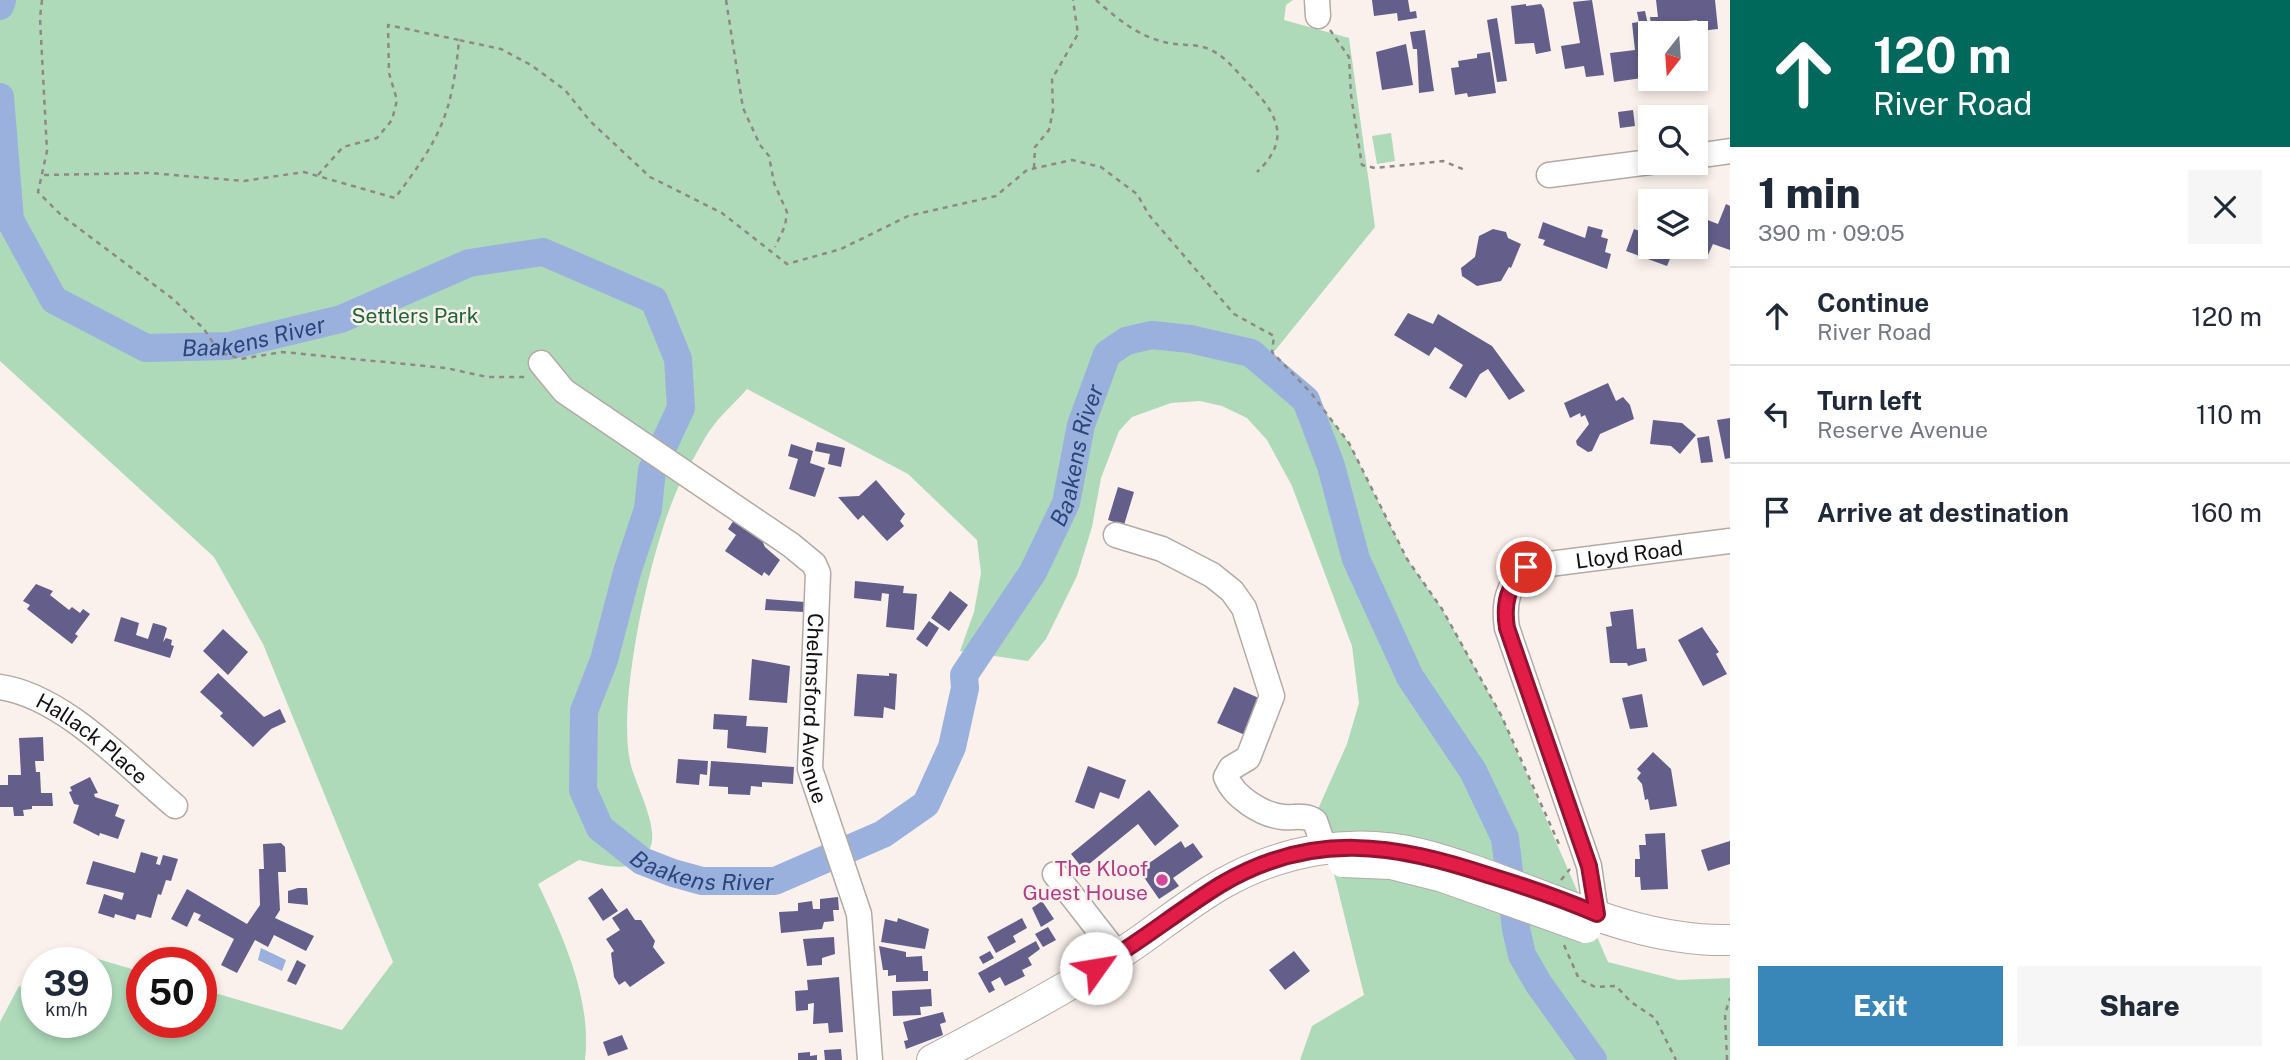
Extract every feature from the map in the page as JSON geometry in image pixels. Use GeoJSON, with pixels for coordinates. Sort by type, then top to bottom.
{"type":"FeatureCollection","features":[{"type":"Feature","properties":{"kind":"main road"},"geometry":{"type":"LineString","coordinates":[[973,1060],[1027,1031],[1105,983],[1220,906],[1337,852]]}},
{"type":"Feature","properties":{"kind":"main road"},"geometry":{"type":"LineString","coordinates":[[932,1060],[1009,1020],[1118,955],[1221,884],[1280,858],[1337,852],[1443,877],[1580,918],[1654,933],[1730,940]]}},
{"type":"Feature","properties":{"kind":"main road"},"geometry":{"type":"LineString","coordinates":[[1580,918],[1631,945],[1663,952],[1730,956]]}},
{"type":"Feature","properties":{"kind":"street"},"geometry":{"type":"LineString","coordinates":[[1708,154],[1730,151]]}},
{"type":"Feature","properties":{"kind":"street"},"geometry":{"type":"LineString","coordinates":[[1549,175],[1638,164]]}},
{"type":"Feature","properties":{"kind":"street","name":"Chelmsford Avenue"},"geometry":{"type":"LineString","coordinates":[[533,370],[709,488],[814,564],[818,573],[810,769],[849,879],[861,934],[870,1060]]}},
{"type":"Feature","properties":{"kind":"street"},"geometry":{"type":"LineString","coordinates":[[1116,535],[1162,549],[1201,569],[1222,582],[1240,601],[1272,696],[1248,758],[1231,768],[1226,777],[1242,797],[1268,814],[1304,816],[1315,821],[1337,852]]}},
{"type":"Feature","properties":{"kind":"street","name":"Lloyd Road"},"geometry":{"type":"LineString","coordinates":[[1580,918],[1589,866],[1507,628],[1505,606],[1509,590],[1526,567],[1730,541]]}},
{"type":"Feature","properties":{"kind":"street","name":"Hallack Place"},"geometry":{"type":"LineString","coordinates":[[0,687],[47,703],[74,721],[175,806]]}},
{"type":"Feature","properties":{"kind":"street"},"geometry":{"type":"LineString","coordinates":[[1055,874],[1118,955]]}},
{"type":"Feature","properties":{"kind":"path"},"geometry":{"type":"LineString","coordinates":[[42,0],[40,18],[47,151],[44,175],[38,192],[61,215],[173,299],[204,329],[219,352],[241,359],[282,352],[446,369],[487,377],[533,370]]}},
{"type":"Feature","properties":{"kind":"path"},"geometry":{"type":"LineString","coordinates":[[726,0],[743,108],[760,145],[769,156],[774,183],[787,212],[785,226],[775,247]]}},
{"type":"Feature","properties":{"kind":"path"},"geometry":{"type":"LineString","coordinates":[[1034,169],[1035,147],[1049,130],[1053,110],[1052,79],[1078,34],[1073,0]]}},
{"type":"Feature","properties":{"kind":"path"},"geometry":{"type":"LineString","coordinates":[[1096,0],[1151,38],[1208,48],[1232,65],[1270,109],[1275,124],[1277,143],[1273,157],[1257,172]]}},
{"type":"Feature","properties":{"kind":"path"},"geometry":{"type":"LineString","coordinates":[[1317,8],[1349,57],[1351,95],[1362,165],[1375,168],[1443,161],[1465,170]]}},
{"type":"Feature","properties":{"kind":"path"},"geometry":{"type":"LineString","coordinates":[[317,175],[342,147],[377,138],[392,120],[397,100],[388,61],[388,25],[501,49],[531,65],[565,90],[590,121],[650,177],[722,213],[787,264],[841,248],[908,216],[996,196],[1027,170],[1072,159],[1101,167],[1137,194],[1149,215],[1234,314],[1274,336],[1272,352],[1311,393],[1349,443],[1407,559],[1442,609],[1501,715],[1559,846]]}},
{"type":"Feature","properties":{"kind":"path"},"geometry":{"type":"LineString","coordinates":[[44,175],[150,173],[244,181],[304,172],[394,198],[444,124],[455,84],[459,40]]}},
{"type":"Feature","properties":{"kind":"path"},"geometry":{"type":"LineString","coordinates":[[1565,858],[1570,869],[1559,883],[1580,918],[1564,952],[1573,962],[1573,971],[1579,979],[1595,987],[1616,986],[1631,1002],[1655,1018],[1676,1060]]}},
{"type":"Feature","properties":{"kind":"path"},"geometry":{"type":"LineString","coordinates":[[1727,1060],[1725,1014],[1730,998]]}},
{"type":"Feature","properties":{"kind":"green space","name":"Settlers Park"},"geometry":{"type":"Polygon","coordinates":[[[0,0],[1293,0],[1286,5],[1284,20],[1349,38],[1375,227],[1273,353],[1311,393],[1349,443],[1407,559],[1442,609],[1501,715],[1608,962],[1678,980],[1730,978],[1730,1060],[1300,1060],[1312,1026],[1364,995],[1318,809],[1347,744],[1359,703],[1352,646],[1292,486],[1267,440],[1247,418],[1222,406],[1200,401],[1171,403],[1132,417],[1119,431],[1101,478],[1092,527],[1077,576],[1046,639],[1028,661],[960,651],[974,612],[981,573],[977,540],[908,474],[747,389],[709,431],[689,466],[665,521],[646,589],[632,665],[627,734],[632,770],[652,829],[650,848],[637,863],[628,866],[608,866],[579,860],[538,884],[566,948],[580,992],[586,1037],[585,1060],[0,1060],[0,1022],[19,986],[21,1038],[112,1038],[112,963],[126,967],[126,1038],[217,1038],[217,994],[342,1030],[393,962],[263,644],[214,557],[0,361],[0,0]]]}},
{"type":"Feature","properties":{"kind":"green space"},"geometry":{"type":"Polygon","coordinates":[[[1391,133],[1395,161],[1377,164],[1372,136],[1391,133]]]}},
{"type":"Feature","properties":{"kind":"water"},"geometry":{"type":"Polygon","coordinates":[[[261,948],[286,960],[282,971],[258,960],[261,948]]]}},
{"type":"Feature","properties":{"kind":"building"},"geometry":{"type":"Polygon","coordinates":[[[1372,0],[1408,0],[1410,12],[1416,11],[1417,18],[1398,21],[1397,13],[1374,16],[1372,0]]]}},
{"type":"Feature","properties":{"kind":"building"},"geometry":{"type":"Polygon","coordinates":[[[1592,0],[1604,75],[1586,77],[1584,66],[1565,69],[1561,46],[1580,43],[1573,2],[1592,0]]]}},
{"type":"Feature","properties":{"kind":"building"},"geometry":{"type":"Polygon","coordinates":[[[1656,0],[1715,0],[1718,29],[1708,30],[1708,21],[1650,21],[1650,17],[1658,17],[1656,0]]]}},
{"type":"Feature","properties":{"kind":"building"},"geometry":{"type":"Polygon","coordinates":[[[1541,4],[1544,9],[1551,51],[1536,54],[1534,43],[1515,44],[1511,6],[1541,4]]]}},
{"type":"Feature","properties":{"kind":"building"},"geometry":{"type":"Polygon","coordinates":[[[1645,11],[1647,21],[1639,21],[1637,12],[1645,11]]]}},
{"type":"Feature","properties":{"kind":"building"},"geometry":{"type":"Polygon","coordinates":[[[1497,18],[1507,81],[1497,82],[1487,20],[1497,18]]]}},
{"type":"Feature","properties":{"kind":"building"},"geometry":{"type":"Polygon","coordinates":[[[1638,22],[1638,79],[1614,82],[1610,53],[1635,50],[1632,23],[1638,22]]]}},
{"type":"Feature","properties":{"kind":"building"},"geometry":{"type":"Polygon","coordinates":[[[1425,30],[1434,91],[1419,93],[1417,49],[1413,49],[1410,32],[1425,30]]]}},
{"type":"Feature","properties":{"kind":"building"},"geometry":{"type":"Polygon","coordinates":[[[1406,44],[1413,85],[1382,90],[1376,52],[1406,44]]]}},
{"type":"Feature","properties":{"kind":"building"},"geometry":{"type":"Polygon","coordinates":[[[1490,52],[1496,93],[1468,97],[1467,93],[1455,95],[1451,68],[1459,67],[1458,61],[1477,58],[1477,54],[1490,52]]]}},
{"type":"Feature","properties":{"kind":"building"},"geometry":{"type":"Polygon","coordinates":[[[1633,110],[1635,126],[1620,128],[1618,112],[1633,110]]]}},
{"type":"Feature","properties":{"kind":"building"},"geometry":{"type":"Polygon","coordinates":[[[1726,204],[1730,206],[1730,250],[1713,244],[1708,255],[1708,220],[1718,224],[1726,204]]]}},
{"type":"Feature","properties":{"kind":"building"},"geometry":{"type":"Polygon","coordinates":[[[1543,222],[1585,238],[1588,226],[1603,230],[1601,237],[1608,239],[1605,252],[1611,254],[1607,269],[1543,245],[1545,240],[1538,238],[1543,222]]]}},
{"type":"Feature","properties":{"kind":"building"},"geometry":{"type":"Polygon","coordinates":[[[1493,229],[1506,232],[1508,238],[1521,244],[1511,268],[1509,267],[1501,281],[1477,286],[1462,276],[1461,268],[1475,257],[1479,236],[1493,229]]]}},
{"type":"Feature","properties":{"kind":"building"},"geometry":{"type":"Polygon","coordinates":[[[1634,229],[1638,230],[1638,255],[1626,251],[1634,229]]]}},
{"type":"Feature","properties":{"kind":"building"},"geometry":{"type":"Polygon","coordinates":[[[1648,259],[1670,259],[1667,266],[1648,259]]]}},
{"type":"Feature","properties":{"kind":"building"},"geometry":{"type":"Polygon","coordinates":[[[1408,313],[1433,324],[1438,314],[1492,346],[1525,391],[1509,400],[1488,369],[1480,374],[1466,398],[1449,388],[1463,365],[1435,347],[1429,356],[1394,335],[1408,313]]]}},
{"type":"Feature","properties":{"kind":"building"},"geometry":{"type":"Polygon","coordinates":[[[1608,383],[1616,401],[1623,397],[1630,405],[1634,419],[1600,434],[1592,451],[1588,452],[1577,445],[1576,441],[1589,424],[1585,415],[1581,417],[1580,413],[1570,418],[1564,403],[1608,383]]]}},
{"type":"Feature","properties":{"kind":"building"},"geometry":{"type":"Polygon","coordinates":[[[1730,418],[1730,458],[1725,459],[1717,420],[1730,418]]]}},
{"type":"Feature","properties":{"kind":"building"},"geometry":{"type":"Polygon","coordinates":[[[1653,420],[1682,423],[1696,435],[1680,454],[1671,446],[1650,444],[1653,420]]]}},
{"type":"Feature","properties":{"kind":"building"},"geometry":{"type":"Polygon","coordinates":[[[1709,436],[1713,462],[1701,463],[1697,438],[1709,436]]]}},
{"type":"Feature","properties":{"kind":"building"},"geometry":{"type":"Polygon","coordinates":[[[817,442],[845,448],[841,467],[828,464],[830,454],[815,451],[817,442]]]}},
{"type":"Feature","properties":{"kind":"building"},"geometry":{"type":"Polygon","coordinates":[[[791,444],[813,451],[810,463],[825,468],[815,497],[789,489],[798,459],[788,456],[791,444]]]}},
{"type":"Feature","properties":{"kind":"building"},"geometry":{"type":"Polygon","coordinates":[[[876,480],[905,514],[900,521],[904,526],[887,541],[863,515],[858,520],[838,497],[859,496],[876,480]]]}},
{"type":"Feature","properties":{"kind":"building"},"geometry":{"type":"Polygon","coordinates":[[[1118,487],[1134,492],[1124,525],[1108,520],[1118,487]]]}},
{"type":"Feature","properties":{"kind":"building"},"geometry":{"type":"Polygon","coordinates":[[[734,520],[761,538],[765,547],[780,560],[769,576],[764,572],[762,576],[725,551],[736,535],[728,529],[734,520]]]}},
{"type":"Feature","properties":{"kind":"building"},"geometry":{"type":"Polygon","coordinates":[[[855,581],[904,586],[903,593],[917,594],[914,630],[886,627],[889,594],[882,593],[881,601],[854,598],[855,581]]]}},
{"type":"Feature","properties":{"kind":"building"},"geometry":{"type":"Polygon","coordinates":[[[36,584],[53,591],[50,595],[69,610],[72,607],[80,613],[83,609],[90,614],[75,634],[78,636],[72,644],[27,609],[30,605],[23,601],[36,584]]]}},
{"type":"Feature","properties":{"kind":"building"},"geometry":{"type":"Polygon","coordinates":[[[950,591],[968,605],[949,631],[931,618],[950,591]]]}},
{"type":"Feature","properties":{"kind":"building"},"geometry":{"type":"Polygon","coordinates":[[[766,599],[805,602],[804,612],[765,610],[766,599]]]}},
{"type":"Feature","properties":{"kind":"building"},"geometry":{"type":"Polygon","coordinates":[[[1633,609],[1637,649],[1645,648],[1647,661],[1628,666],[1627,663],[1610,663],[1606,627],[1612,626],[1610,612],[1633,609]]]}},
{"type":"Feature","properties":{"kind":"building"},"geometry":{"type":"Polygon","coordinates":[[[121,617],[139,623],[136,635],[148,639],[153,623],[167,628],[163,642],[166,638],[172,640],[171,645],[174,646],[170,658],[114,641],[121,617]]]}},
{"type":"Feature","properties":{"kind":"building"},"geometry":{"type":"Polygon","coordinates":[[[929,621],[939,628],[927,647],[916,639],[929,621]]]}},
{"type":"Feature","properties":{"kind":"building"},"geometry":{"type":"Polygon","coordinates":[[[1702,627],[1719,652],[1716,654],[1727,674],[1703,686],[1678,640],[1702,627]]]}},
{"type":"Feature","properties":{"kind":"building"},"geometry":{"type":"Polygon","coordinates":[[[223,629],[248,652],[228,675],[203,651],[223,629]]]}},
{"type":"Feature","properties":{"kind":"building"},"geometry":{"type":"Polygon","coordinates":[[[752,659],[790,666],[787,703],[749,700],[752,659]]]}},
{"type":"Feature","properties":{"kind":"building"},"geometry":{"type":"Polygon","coordinates":[[[218,673],[264,717],[280,709],[286,722],[271,729],[253,747],[220,716],[223,713],[200,692],[218,673]]]}},
{"type":"Feature","properties":{"kind":"building"},"geometry":{"type":"Polygon","coordinates":[[[889,673],[897,674],[895,710],[884,707],[883,718],[854,716],[857,674],[889,676],[889,673]]]}},
{"type":"Feature","properties":{"kind":"building"},"geometry":{"type":"Polygon","coordinates":[[[1234,687],[1261,699],[1245,735],[1217,723],[1234,687]]]}},
{"type":"Feature","properties":{"kind":"building"},"geometry":{"type":"Polygon","coordinates":[[[1642,694],[1648,727],[1630,729],[1622,698],[1642,694]]]}},
{"type":"Feature","properties":{"kind":"building"},"geometry":{"type":"Polygon","coordinates":[[[714,714],[747,716],[746,726],[768,727],[766,753],[727,748],[728,730],[713,729],[714,714]]]}},
{"type":"Feature","properties":{"kind":"building"},"geometry":{"type":"Polygon","coordinates":[[[43,737],[44,761],[35,761],[36,772],[40,772],[41,793],[52,793],[53,806],[32,806],[32,809],[23,810],[24,816],[14,816],[13,807],[0,807],[0,785],[8,785],[8,775],[21,775],[19,738],[43,737]]]}},
{"type":"Feature","properties":{"kind":"building"},"geometry":{"type":"Polygon","coordinates":[[[1653,752],[1671,769],[1677,806],[1650,810],[1648,799],[1645,800],[1642,784],[1637,778],[1641,773],[1637,769],[1653,752]]]}},
{"type":"Feature","properties":{"kind":"building"},"geometry":{"type":"Polygon","coordinates":[[[678,759],[708,761],[707,775],[700,774],[699,785],[676,783],[678,759]]]}},
{"type":"Feature","properties":{"kind":"building"},"geometry":{"type":"Polygon","coordinates":[[[711,761],[794,767],[793,784],[762,782],[762,787],[751,786],[750,795],[728,794],[728,787],[709,786],[711,761]]]}},
{"type":"Feature","properties":{"kind":"building"},"geometry":{"type":"Polygon","coordinates":[[[1088,766],[1126,780],[1119,799],[1100,792],[1094,809],[1075,802],[1088,766]]]}},
{"type":"Feature","properties":{"kind":"building"},"geometry":{"type":"Polygon","coordinates":[[[90,777],[98,793],[94,794],[95,797],[119,805],[115,816],[125,820],[118,839],[100,833],[99,836],[73,823],[79,805],[74,804],[69,792],[72,791],[70,787],[90,777]]]}},
{"type":"Feature","properties":{"kind":"building"},"geometry":{"type":"Polygon","coordinates":[[[1149,790],[1179,826],[1155,846],[1138,824],[1083,869],[1071,854],[1149,790]]]}},
{"type":"Feature","properties":{"kind":"building"},"geometry":{"type":"Polygon","coordinates":[[[1665,833],[1668,889],[1641,890],[1640,877],[1635,877],[1635,859],[1640,859],[1639,845],[1646,845],[1645,834],[1665,833]]]}},
{"type":"Feature","properties":{"kind":"building"},"geometry":{"type":"Polygon","coordinates":[[[1181,841],[1185,848],[1193,843],[1203,857],[1173,878],[1179,886],[1159,899],[1139,870],[1181,841]]]}},
{"type":"Feature","properties":{"kind":"building"},"geometry":{"type":"Polygon","coordinates":[[[1730,841],[1730,864],[1708,871],[1701,850],[1730,841]]]}},
{"type":"Feature","properties":{"kind":"building"},"geometry":{"type":"Polygon","coordinates":[[[281,843],[285,847],[286,872],[278,872],[280,910],[275,918],[314,936],[306,951],[274,935],[268,947],[255,940],[237,973],[221,965],[234,939],[198,920],[201,915],[194,912],[187,927],[171,919],[187,889],[247,924],[260,905],[259,869],[264,869],[263,844],[281,843]]]}},
{"type":"Feature","properties":{"kind":"building"},"geometry":{"type":"Polygon","coordinates":[[[141,852],[158,857],[156,864],[160,865],[163,855],[178,859],[171,881],[166,880],[161,895],[158,894],[151,918],[137,914],[135,920],[115,914],[114,918],[98,913],[104,894],[122,900],[124,893],[86,884],[93,861],[135,873],[141,852]]]}},
{"type":"Feature","properties":{"kind":"building"},"geometry":{"type":"Polygon","coordinates":[[[307,888],[308,905],[288,903],[288,891],[307,888]]]}},
{"type":"Feature","properties":{"kind":"building"},"geometry":{"type":"Polygon","coordinates":[[[602,888],[618,911],[603,921],[588,898],[602,888]]]}},
{"type":"Feature","properties":{"kind":"building"},"geometry":{"type":"Polygon","coordinates":[[[838,897],[839,910],[833,910],[834,921],[824,922],[822,929],[781,933],[779,912],[798,911],[798,903],[812,901],[813,909],[820,909],[820,899],[838,897]]]}},
{"type":"Feature","properties":{"kind":"building"},"geometry":{"type":"Polygon","coordinates":[[[1042,901],[1054,919],[1041,927],[1032,908],[1042,901]]]}},
{"type":"Feature","properties":{"kind":"building"},"geometry":{"type":"Polygon","coordinates":[[[627,908],[635,920],[641,920],[655,941],[653,947],[665,963],[630,987],[625,981],[619,985],[614,977],[611,953],[614,951],[606,939],[620,930],[612,918],[627,908]]]}},
{"type":"Feature","properties":{"kind":"building"},"geometry":{"type":"Polygon","coordinates":[[[898,918],[929,929],[925,949],[881,942],[885,919],[897,922],[898,918]]]}},
{"type":"Feature","properties":{"kind":"building"},"geometry":{"type":"Polygon","coordinates":[[[1022,918],[1027,928],[1013,936],[1016,942],[996,953],[987,937],[1022,918]]]}},
{"type":"Feature","properties":{"kind":"building"},"geometry":{"type":"Polygon","coordinates":[[[1048,927],[1056,940],[1043,947],[1035,934],[1048,927]]]}},
{"type":"Feature","properties":{"kind":"building"},"geometry":{"type":"Polygon","coordinates":[[[834,937],[835,954],[822,958],[822,965],[807,966],[803,939],[834,937]]]}},
{"type":"Feature","properties":{"kind":"building"},"geometry":{"type":"Polygon","coordinates":[[[1036,941],[1040,949],[1028,958],[1032,965],[1022,970],[1025,976],[1005,986],[1000,977],[991,982],[995,990],[989,993],[978,973],[1036,941]]]}},
{"type":"Feature","properties":{"kind":"building"},"geometry":{"type":"Polygon","coordinates":[[[879,946],[906,952],[906,957],[922,956],[923,971],[928,971],[928,981],[896,982],[896,975],[888,976],[888,970],[883,970],[879,946]]]}},
{"type":"Feature","properties":{"kind":"building"},"geometry":{"type":"Polygon","coordinates":[[[990,951],[994,958],[983,964],[979,957],[990,951]]]}},
{"type":"Feature","properties":{"kind":"building"},"geometry":{"type":"Polygon","coordinates":[[[1294,951],[1310,971],[1285,990],[1269,970],[1294,951]]]}},
{"type":"Feature","properties":{"kind":"building"},"geometry":{"type":"Polygon","coordinates":[[[297,960],[306,965],[296,985],[287,981],[297,960]]]}},
{"type":"Feature","properties":{"kind":"building"},"geometry":{"type":"Polygon","coordinates":[[[839,977],[843,1032],[829,1033],[828,1023],[813,1024],[814,1003],[808,1004],[808,1010],[796,1011],[795,991],[808,990],[807,980],[839,977]]]}},
{"type":"Feature","properties":{"kind":"building"},"geometry":{"type":"Polygon","coordinates":[[[931,989],[932,1006],[920,1007],[921,1015],[893,1016],[892,991],[931,989]]]}},
{"type":"Feature","properties":{"kind":"building"},"geometry":{"type":"Polygon","coordinates":[[[943,1012],[946,1022],[940,1024],[943,1035],[906,1049],[904,1041],[908,1040],[903,1022],[943,1012]]]}},
{"type":"Feature","properties":{"kind":"building"},"geometry":{"type":"Polygon","coordinates":[[[622,1035],[628,1049],[608,1056],[603,1042],[622,1035]]]}},
{"type":"Feature","properties":{"kind":"building"},"geometry":{"type":"Polygon","coordinates":[[[841,1049],[842,1060],[825,1060],[824,1050],[841,1049]]]}},
{"type":"Feature","properties":{"kind":"building"},"geometry":{"type":"Polygon","coordinates":[[[810,1052],[810,1056],[817,1055],[817,1060],[798,1060],[798,1053],[810,1052]]]}},
{"type":"Feature","properties":{"kind":"waterway","name":"Baakens River"},"geometry":{"type":"LineString","coordinates":[[0,6],[2,0]]}},
{"type":"Feature","properties":{"kind":"waterway","name":"Baakens River"},"geometry":{"type":"LineString","coordinates":[[0,97],[10,220],[54,300],[146,348],[229,346],[341,319],[469,263],[543,252],[654,300],[678,359],[681,408],[652,470],[648,509],[627,572],[604,660],[584,711],[583,790],[600,828],[642,861],[702,881],[775,881],[883,834],[926,804],[952,747],[965,688],[964,675],[1033,572],[1066,503],[1081,425],[1107,354],[1126,341],[1152,335],[1190,339],[1251,353],[1306,400],[1331,466],[1356,559],[1410,677],[1473,771],[1505,838],[1516,929],[1522,955],[1538,983],[1593,1060]]}},
{"type":"Feature","properties":{"kind":"place","name":"The Kloof Guest House"},"geometry":{"type":"Point","coordinates":[1162,880]}},
{"type":"Feature","properties":{"kind":"route"},"geometry":{"type":"LineString","coordinates":[[1096,968],[1221,884],[1280,858],[1324,848],[1366,847],[1418,853],[1502,879],[1597,914],[1589,866],[1507,628],[1505,606],[1509,590],[1516,576],[1526,567]]}}]}
